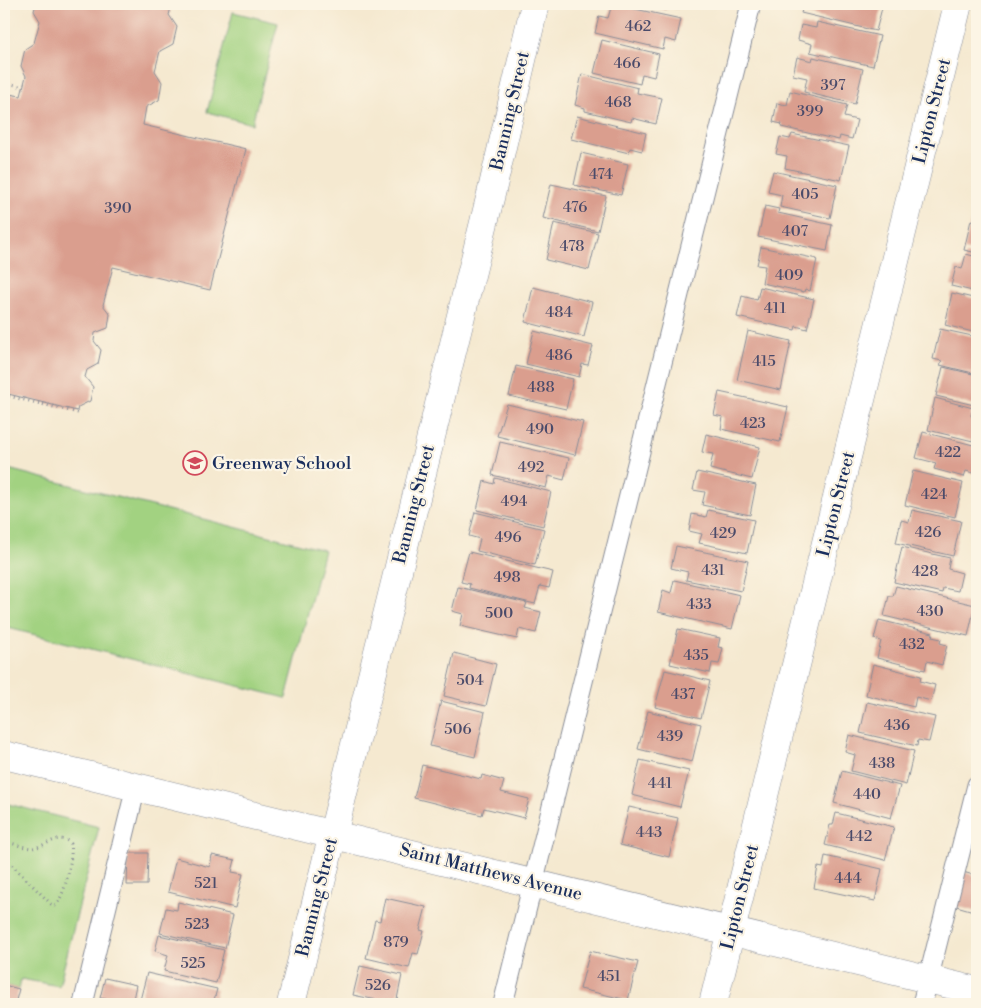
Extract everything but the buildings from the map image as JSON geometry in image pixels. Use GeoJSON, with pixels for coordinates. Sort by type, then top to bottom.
{"type":"FeatureCollection","features":[{"type":"Feature","properties":{"kind":"street","name":"Banning Street"},"geometry":{"type":"LineString","coordinates":[[291,1004],[492,190],[535,4]]}},
{"type":"Feature","properties":{"kind":"street","name":"Lipton Street"},"geometry":{"type":"LineString","coordinates":[[713,1004],[958,4]]}},
{"type":"Feature","properties":{"kind":"street","name":"Saint Matthews Avenue"},"geometry":{"type":"LineString","coordinates":[[4,755],[731,931],[926,992],[977,991]]}},
{"type":"Feature","properties":{"kind":"lane"},"geometry":{"type":"LineString","coordinates":[[503,1004],[751,4]]}},
{"type":"Feature","properties":{"kind":"lane"},"geometry":{"type":"LineString","coordinates":[[926,992],[977,785]]}},
{"type":"Feature","properties":{"kind":"lane"},"geometry":{"type":"LineString","coordinates":[[83,1004],[136,787]]}},
{"type":"Feature","properties":{"kind":"path"},"geometry":{"type":"LineString","coordinates":[[4,82],[23,87]]}},
{"type":"Feature","properties":{"kind":"path"},"geometry":{"type":"LineString","coordinates":[[4,395],[78,413]]}},
{"type":"Feature","properties":{"kind":"path"},"geometry":{"type":"LineString","coordinates":[[4,841],[31,848],[55,839],[68,842],[72,855],[63,892],[58,903],[55,906],[51,904],[4,857]]}},
{"type":"Feature","properties":{"kind":"green space"},"geometry":{"type":"Polygon","coordinates":[[[233,12],[278,23],[252,124],[207,112],[233,12]]]}},
{"type":"Feature","properties":{"kind":"green space"},"geometry":{"type":"Polygon","coordinates":[[[4,468],[324,550],[286,698],[4,627],[4,468]]]}},
{"type":"Feature","properties":{"kind":"green space"},"geometry":{"type":"Polygon","coordinates":[[[4,803],[99,827],[59,986],[21,979],[19,989],[4,985],[4,803]]]}},
{"type":"Feature","properties":{"kind":"place","name":"Greenway School"},"geometry":{"type":"Point","coordinates":[195,463]}}]}
